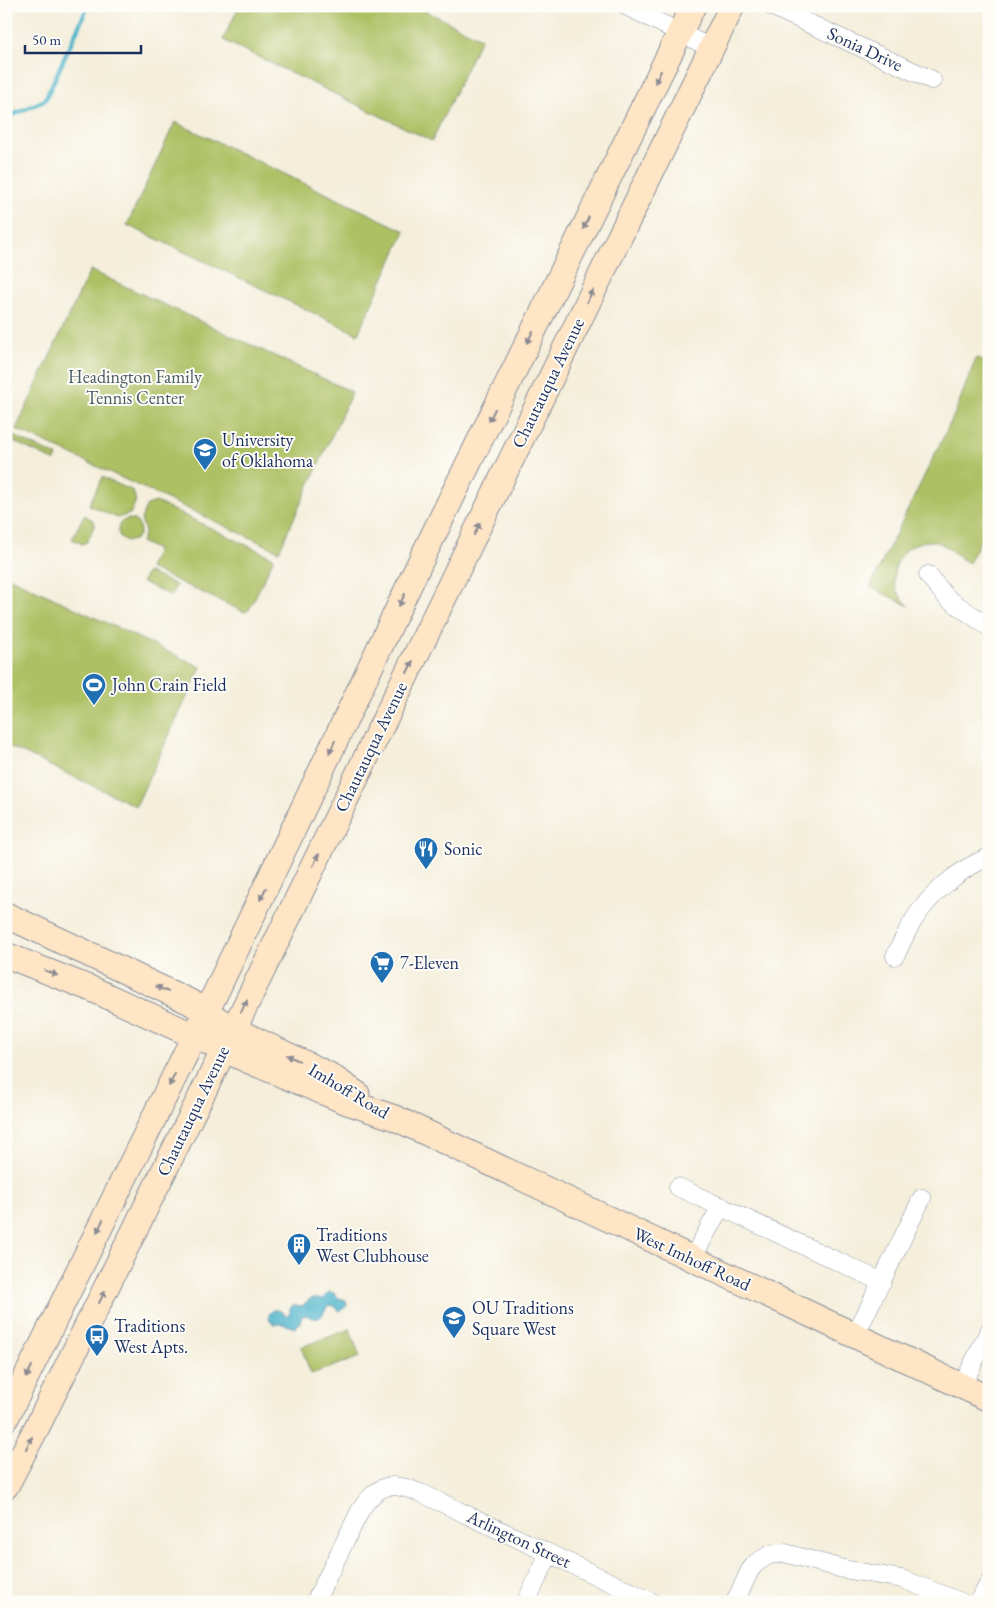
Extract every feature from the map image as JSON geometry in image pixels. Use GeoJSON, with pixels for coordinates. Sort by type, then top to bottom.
{"type":"FeatureCollection","features":[{"type":"Feature","properties":{"kind":"main road","name":"Chautauqua Avenue"},"geometry":{"type":"LineString","coordinates":[[6,1418],[193,1036],[423,556],[693,6]]}},
{"type":"Feature","properties":{"kind":"main road","name":"Chautauqua Avenue"},"geometry":{"type":"LineString","coordinates":[[6,1486],[43,1417],[228,1040],[732,6]]}},
{"type":"Feature","properties":{"kind":"main road","name":"Imhoff Road"},"geometry":{"type":"LineString","coordinates":[[6,915],[182,998],[205,1011],[228,1040]]}},
{"type":"Feature","properties":{"kind":"main road","name":"Imhoff Road"},"geometry":{"type":"LineString","coordinates":[[6,955],[94,990],[193,1036],[228,1040],[329,1075],[395,1118]]}},
{"type":"Feature","properties":{"kind":"main road","name":"West Imhoff Road"},"geometry":{"type":"LineString","coordinates":[[395,1118],[989,1399]]}},
{"type":"Feature","properties":{"kind":"street"},"geometry":{"type":"LineString","coordinates":[[626,6],[711,48]]}},
{"type":"Feature","properties":{"kind":"street","name":"Sonia Drive"},"geometry":{"type":"LineString","coordinates":[[771,6],[932,80]]}},
{"type":"Feature","properties":{"kind":"street"},"geometry":{"type":"LineString","coordinates":[[928,575],[947,598],[989,627]]}},
{"type":"Feature","properties":{"kind":"street"},"geometry":{"type":"LineString","coordinates":[[895,956],[913,921],[924,906],[956,875],[977,861],[989,857]]}},
{"type":"Feature","properties":{"kind":"street"},"geometry":{"type":"LineString","coordinates":[[678,1187],[882,1282]]}},
{"type":"Feature","properties":{"kind":"street"},"geometry":{"type":"LineString","coordinates":[[855,1336],[922,1198]]}},
{"type":"Feature","properties":{"kind":"street"},"geometry":{"type":"LineString","coordinates":[[692,1259],[721,1206]]}},
{"type":"Feature","properties":{"kind":"street"},"geometry":{"type":"LineString","coordinates":[[962,1386],[989,1331]]}},
{"type":"Feature","properties":{"kind":"street","name":"Arlington Street"},"geometry":{"type":"LineString","coordinates":[[315,1602],[361,1509],[383,1487],[398,1486],[416,1491],[652,1602]]}},
{"type":"Feature","properties":{"kind":"street"},"geometry":{"type":"LineString","coordinates":[[735,1602],[750,1570],[756,1563],[769,1555],[785,1553],[843,1569],[902,1579],[961,1602]]}},
{"type":"Feature","properties":{"kind":"street"},"geometry":{"type":"LineString","coordinates":[[526,1602],[549,1554]]}},
{"type":"Feature","properties":{"kind":"street"},"geometry":{"type":"LineString","coordinates":[[979,1602],[989,1583]]}},
{"type":"Feature","properties":{"kind":"green space"},"geometry":{"type":"Polygon","coordinates":[[[239,6],[415,6],[481,38],[432,141],[223,40],[239,6]]]}},
{"type":"Feature","properties":{"kind":"green space"},"geometry":{"type":"Polygon","coordinates":[[[175,122],[405,231],[358,334],[127,225],[175,122]]]}},
{"type":"Feature","properties":{"kind":"green space","name":"Headington Family Tennis Center"},"geometry":{"type":"Polygon","coordinates":[[[90,270],[352,392],[279,551],[16,429],[90,270]]]}},
{"type":"Feature","properties":{"kind":"green space"},"geometry":{"type":"Polygon","coordinates":[[[976,358],[989,363],[989,524],[969,563],[946,546],[935,542],[920,542],[905,551],[896,565],[894,582],[898,593],[909,606],[870,587],[955,413],[976,358]]]}},
{"type":"Feature","properties":{"kind":"green space"},"geometry":{"type":"Polygon","coordinates":[[[13,436],[57,456],[55,461],[12,441],[6,452],[6,438],[13,436]]]}},
{"type":"Feature","properties":{"kind":"green space"},"geometry":{"type":"Polygon","coordinates":[[[102,477],[133,491],[136,501],[130,514],[117,518],[89,505],[102,477]]]}},
{"type":"Feature","properties":{"kind":"green space"},"geometry":{"type":"Polygon","coordinates":[[[156,502],[274,558],[249,610],[244,612],[149,568],[157,550],[141,542],[145,532],[141,519],[147,505],[156,502]]]}},
{"type":"Feature","properties":{"kind":"green space"},"geometry":{"type":"Polygon","coordinates":[[[84,515],[93,520],[95,524],[87,542],[82,544],[72,539],[84,515]]]}},
{"type":"Feature","properties":{"kind":"green space"},"geometry":{"type":"Polygon","coordinates":[[[129,519],[137,522],[140,530],[137,538],[129,541],[121,538],[118,530],[121,522],[129,519]]]}},
{"type":"Feature","properties":{"kind":"green space"},"geometry":{"type":"Polygon","coordinates":[[[147,572],[176,585],[171,596],[142,582],[147,572]]]}},
{"type":"Feature","properties":{"kind":"green space","name":"John Crain Field"},"geometry":{"type":"Polygon","coordinates":[[[6,576],[201,667],[136,806],[6,745],[6,576]]]}},
{"type":"Feature","properties":{"kind":"green space"},"geometry":{"type":"Polygon","coordinates":[[[350,1329],[360,1357],[311,1374],[301,1347],[350,1329]]]}},
{"type":"Feature","properties":{"kind":"water"},"geometry":{"type":"Polygon","coordinates":[[[329,1292],[346,1300],[347,1306],[340,1311],[334,1306],[328,1305],[318,1318],[302,1316],[295,1328],[283,1324],[274,1324],[269,1320],[269,1314],[273,1310],[279,1310],[287,1316],[293,1305],[302,1306],[312,1298],[322,1299],[329,1292]]]}},
{"type":"Feature","properties":{"kind":"waterway"},"geometry":{"type":"LineString","coordinates":[[6,118],[45,100],[88,6]]}},
{"type":"Feature","properties":{"kind":"place","name":"University of Oklahoma"},"geometry":{"type":"Point","coordinates":[205,471]}},
{"type":"Feature","properties":{"kind":"place","name":"John Crain Field"},"geometry":{"type":"Point","coordinates":[94,706]}},
{"type":"Feature","properties":{"kind":"place","name":"Sonic"},"geometry":{"type":"Point","coordinates":[426,870]}},
{"type":"Feature","properties":{"kind":"place","name":"7-Eleven"},"geometry":{"type":"Point","coordinates":[382,984]}},
{"type":"Feature","properties":{"kind":"place","name":"Traditions West Clubhouse"},"geometry":{"type":"Point","coordinates":[299,1266]}},
{"type":"Feature","properties":{"kind":"place","name":"OU Traditions Square West"},"geometry":{"type":"Point","coordinates":[454,1339]}},
{"type":"Feature","properties":{"kind":"place","name":"Traditions West Apts."},"geometry":{"type":"Point","coordinates":[97,1357]}}]}
